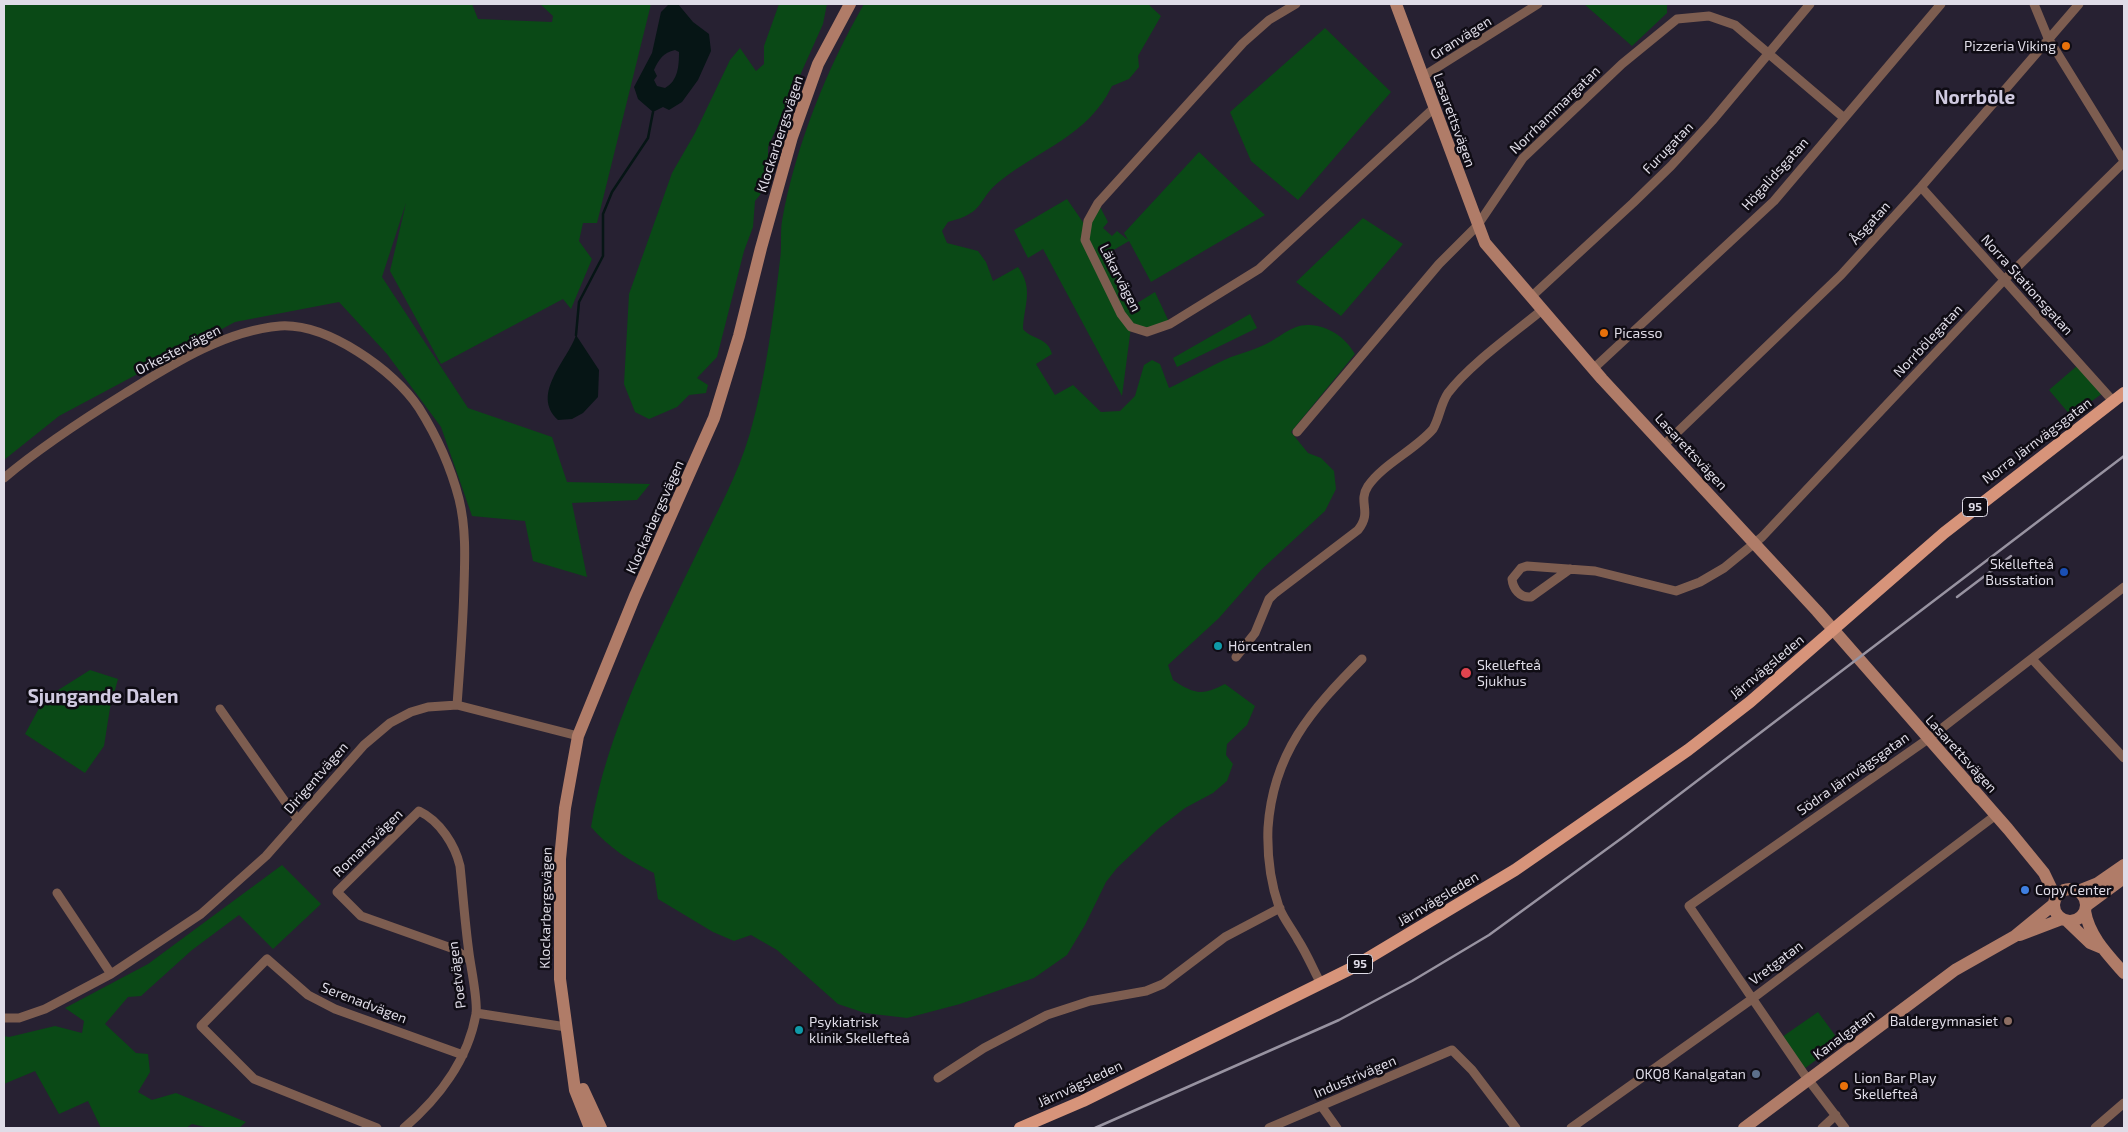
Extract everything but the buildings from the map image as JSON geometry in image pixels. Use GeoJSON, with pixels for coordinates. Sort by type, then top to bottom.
{"type":"FeatureCollection","features":[{"type":"Feature","properties":{"kind":"main road","name":"Klockarbergsvägen"},"geometry":{"type":"LineString","coordinates":[[590,1128],[575,1090],[560,979],[560,859],[565,808],[578,736],[632,604],[714,418],[739,336],[792,137],[818,64],[850,4]]}},
{"type":"Feature","properties":{"kind":"main road","name":"Lasarettsvägen"},"geometry":{"type":"LineString","coordinates":[[1396,4],[1477,226],[1485,243],[1594,369],[1755,543],[1996,816],[2044,873],[2055,901]]}},
{"type":"Feature","properties":{"kind":"main road","name":"Norra Järnvägsgatan"},"geometry":{"type":"LineString","coordinates":[[1833,631],[1944,533],[2124,393]]}},
{"type":"Feature","properties":{"kind":"main road","name":"Järnvägsleden"},"geometry":{"type":"LineString","coordinates":[[1020,1128],[1083,1101],[1350,969],[1515,870],[1618,800],[1750,702],[1833,631]]}},
{"type":"Feature","properties":{"kind":"main road"},"geometry":{"type":"LineString","coordinates":[[2102,948],[2090,943],[2056,913],[2055,901],[2060,892],[2073,890],[2103,880],[2124,865]]}},
{"type":"Feature","properties":{"kind":"main road","name":"Lasarettsvägen"},"geometry":{"type":"LineString","coordinates":[[2044,873],[2073,890]]}},
{"type":"Feature","properties":{"kind":"main road"},"geometry":{"type":"LineString","coordinates":[[2064,920],[2076,920],[2085,908],[2124,878]]}},
{"type":"Feature","properties":{"kind":"main road"},"geometry":{"type":"LineString","coordinates":[[2073,890],[2085,898],[2088,922],[2102,948],[2124,973]]}},
{"type":"Feature","properties":{"kind":"main road","name":"Kanalgatan"},"geometry":{"type":"LineString","coordinates":[[1744,1128],[1955,970],[2015,936],[2055,901]]}},
{"type":"Feature","properties":{"kind":"main road","name":"Kanalgatan"},"geometry":{"type":"LineString","coordinates":[[2015,936],[2064,920]]}},
{"type":"Feature","properties":{"kind":"main road","name":"Klockarbergsvägen"},"geometry":{"type":"LineString","coordinates":[[570,1054],[601,1128]]}},
{"type":"Feature","properties":{"kind":"main road"},"geometry":{"type":"LineString","coordinates":[[575,1090],[583,1128]]}},
{"type":"Feature","properties":{"kind":"street","name":"Läkarvägen"},"geometry":{"type":"LineString","coordinates":[[1296,4],[1269,20],[1244,43],[1098,203],[1093,211],[1088,221],[1086,240],[1122,314],[1131,327],[1146,332],[1170,324],[1259,269],[1434,108]]}},
{"type":"Feature","properties":{"kind":"street","name":"Granvägen"},"geometry":{"type":"LineString","coordinates":[[1422,77],[1538,4]]}},
{"type":"Feature","properties":{"kind":"street","name":"Furugatan"},"geometry":{"type":"LineString","coordinates":[[1531,297],[1671,166],[1712,121],[1810,4]]}},
{"type":"Feature","properties":{"kind":"street","name":"Högalidsgatan"},"geometry":{"type":"LineString","coordinates":[[1594,369],[1774,202],[1843,117],[1941,4]]}},
{"type":"Feature","properties":{"kind":"street"},"geometry":{"type":"LineString","coordinates":[[2034,4],[2048,38],[2124,161]]}},
{"type":"Feature","properties":{"kind":"street","name":"Åsgatan"},"geometry":{"type":"LineString","coordinates":[[1664,445],[1841,275],[1921,187],[2079,4]]}},
{"type":"Feature","properties":{"kind":"street","name":"Norrhammargatan"},"geometry":{"type":"LineString","coordinates":[[1297,432],[1439,264],[1477,226],[1523,158],[1622,64],[1676,19],[1709,16],[1735,25],[1843,117]]}},
{"type":"Feature","properties":{"kind":"street","name":"Norrbölegatan"},"geometry":{"type":"LineString","coordinates":[[1570,569],[1530,597],[1525,597],[1518,593],[1512,583],[1512,579],[1517,572],[1527,566],[1570,569],[1595,571],[1676,591],[1690,587],[1724,568],[1755,543],[2005,279],[2124,161]]}},
{"type":"Feature","properties":{"kind":"street","name":"Norra Stationsgatan"},"geometry":{"type":"LineString","coordinates":[[1921,187],[2113,401]]}},
{"type":"Feature","properties":{"kind":"street"},"geometry":{"type":"LineString","coordinates":[[1236,657],[1255,633],[1269,599],[1358,530],[1364,521],[1366,513],[1363,500],[1369,485],[1429,434],[1438,422],[1442,403],[1449,392],[1482,359],[1542,310]]}},
{"type":"Feature","properties":{"kind":"street","name":"Orkestervägen"},"geometry":{"type":"LineString","coordinates":[[4,478],[36,451],[106,406],[173,365],[228,338],[281,326],[323,333],[371,360],[405,391],[418,408],[447,463],[459,500],[464,531],[462,632],[457,705]]}},
{"type":"Feature","properties":{"kind":"street","name":"Södra Järnvägsgatan"},"geometry":{"type":"LineString","coordinates":[[1752,999],[1688,906],[1928,739],[2124,587]]}},
{"type":"Feature","properties":{"kind":"street"},"geometry":{"type":"LineString","coordinates":[[1321,984],[1280,908],[1266,856],[1272,791],[1281,764],[1313,712],[1362,659]]}},
{"type":"Feature","properties":{"kind":"street"},"geometry":{"type":"LineString","coordinates":[[2032,659],[2124,758]]}},
{"type":"Feature","properties":{"kind":"street","name":"Dirigentvägen"},"geometry":{"type":"LineString","coordinates":[[4,1018],[19,1018],[45,1009],[111,974],[200,914],[266,856],[364,745],[390,723],[411,712],[428,707],[457,705],[578,736]]}},
{"type":"Feature","properties":{"kind":"street"},"geometry":{"type":"LineString","coordinates":[[220,710],[298,820]]}},
{"type":"Feature","properties":{"kind":"street","name":"Poetvägen"},"geometry":{"type":"LineString","coordinates":[[404,1128],[444,1087],[462,1055],[476,1013],[456,850],[431,820],[419,812]]}},
{"type":"Feature","properties":{"kind":"street","name":"Romansvägen"},"geometry":{"type":"LineString","coordinates":[[419,812],[337,892],[361,916],[454,949],[470,960]]}},
{"type":"Feature","properties":{"kind":"street","name":"Vretgatan"},"geometry":{"type":"LineString","coordinates":[[1571,1128],[1752,999],[1996,816]]}},
{"type":"Feature","properties":{"kind":"street"},"geometry":{"type":"LineString","coordinates":[[57,893],[111,974]]}},
{"type":"Feature","properties":{"kind":"street"},"geometry":{"type":"LineString","coordinates":[[938,1078],[984,1048],[1047,1015],[1090,1001],[1146,991],[1163,984],[1225,937],[1280,908]]}},
{"type":"Feature","properties":{"kind":"street","name":"Serenadvägen"},"geometry":{"type":"LineString","coordinates":[[377,1128],[254,1078],[202,1026],[267,959],[308,995],[335,1009],[462,1055]]}},
{"type":"Feature","properties":{"kind":"street"},"geometry":{"type":"LineString","coordinates":[[1752,999],[1809,1081],[1845,1128]]}},
{"type":"Feature","properties":{"kind":"street"},"geometry":{"type":"LineString","coordinates":[[476,1013],[566,1027]]}},
{"type":"Feature","properties":{"kind":"street","name":"Industrivägen"},"geometry":{"type":"LineString","coordinates":[[1269,1128],[1452,1050],[1472,1070],[1516,1128]]}},
{"type":"Feature","properties":{"kind":"street"},"geometry":{"type":"LineString","coordinates":[[2095,1128],[2124,1103]]}},
{"type":"Feature","properties":{"kind":"street"},"geometry":{"type":"LineString","coordinates":[[1322,1107],[1337,1128]]}},
{"type":"Feature","properties":{"kind":"street"},"geometry":{"type":"LineString","coordinates":[[1822,1128],[1836,1115]]}},
{"type":"Feature","properties":{"kind":"green space"},"geometry":{"type":"Polygon","coordinates":[[[4,4],[472,4],[478,19],[552,22],[553,16],[540,4],[651,4],[597,223],[583,223],[579,241],[592,259],[571,309],[563,299],[441,364],[390,271],[406,203],[382,277],[468,408],[552,437],[567,482],[650,484],[637,500],[572,503],[587,577],[533,561],[525,521],[472,516],[441,427],[387,354],[339,302],[235,322],[59,416],[4,460],[4,4]]]}},
{"type":"Feature","properties":{"kind":"green space"},"geometry":{"type":"Polygon","coordinates":[[[779,4],[827,4],[823,24],[768,147],[768,171],[760,195],[755,201],[753,227],[744,251],[717,357],[697,378],[708,385],[706,393],[689,395],[677,407],[649,419],[635,412],[624,384],[629,294],[672,173],[695,133],[730,60],[740,48],[756,71],[764,64],[764,46],[779,4]]]}},
{"type":"Feature","properties":{"kind":"green space"},"geometry":{"type":"Polygon","coordinates":[[[864,4],[1148,4],[1161,16],[1138,56],[1139,67],[1129,79],[1112,86],[1102,103],[1077,130],[1000,181],[975,210],[948,222],[942,231],[947,243],[978,251],[986,262],[993,281],[1018,267],[1023,275],[1027,290],[1023,329],[1047,344],[1050,348],[1052,354],[1036,364],[1055,395],[1073,385],[1101,412],[1120,411],[1135,396],[1144,365],[1152,360],[1160,364],[1169,388],[1231,357],[1264,345],[1291,329],[1303,325],[1330,330],[1346,342],[1355,354],[1291,432],[1308,453],[1321,458],[1334,471],[1336,489],[1325,511],[1262,569],[1219,618],[1168,665],[1173,680],[1193,691],[1204,692],[1225,684],[1255,706],[1247,725],[1227,744],[1226,755],[1233,764],[1227,781],[1213,793],[1185,808],[1158,829],[1117,868],[1106,882],[1085,925],[1067,955],[1034,978],[960,1004],[907,1018],[865,1013],[838,1004],[777,950],[751,935],[734,941],[713,932],[658,899],[654,873],[620,853],[591,827],[598,791],[620,721],[649,653],[726,494],[745,449],[756,412],[765,369],[781,255],[782,221],[795,165],[825,81],[864,4]]]}},
{"type":"Feature","properties":{"kind":"green space"},"geometry":{"type":"Polygon","coordinates":[[[1584,4],[1667,4],[1667,13],[1632,46],[1584,4]]]}},
{"type":"Feature","properties":{"kind":"green space"},"geometry":{"type":"Polygon","coordinates":[[[1325,28],[1391,92],[1298,200],[1251,161],[1230,112],[1325,28]]]}},
{"type":"Feature","properties":{"kind":"green space"},"geometry":{"type":"Polygon","coordinates":[[[1199,152],[1265,215],[1151,282],[1129,241],[1105,255],[1134,305],[1155,292],[1170,324],[1147,332],[1131,327],[1122,396],[1043,249],[1028,258],[1014,230],[1067,199],[1087,228],[1098,203],[1108,222],[1103,228],[1112,236],[1117,231],[1128,240],[1124,233],[1199,152]]]}},
{"type":"Feature","properties":{"kind":"green space"},"geometry":{"type":"Polygon","coordinates":[[[1363,218],[1403,244],[1341,316],[1296,282],[1363,218]]]}},
{"type":"Feature","properties":{"kind":"green space"},"geometry":{"type":"Polygon","coordinates":[[[1250,314],[1257,328],[1177,367],[1173,358],[1250,314]]]}},
{"type":"Feature","properties":{"kind":"green space"},"geometry":{"type":"Polygon","coordinates":[[[2078,365],[2103,393],[2071,416],[2049,390],[2078,365]]]}},
{"type":"Feature","properties":{"kind":"green space"},"geometry":{"type":"Polygon","coordinates":[[[90,670],[118,679],[110,708],[104,746],[85,773],[25,734],[44,699],[90,670]]]}},
{"type":"Feature","properties":{"kind":"green space"},"geometry":{"type":"Polygon","coordinates":[[[282,865],[321,904],[273,949],[239,915],[192,950],[141,996],[128,997],[105,1024],[136,1053],[148,1054],[150,1072],[138,1092],[152,1100],[176,1093],[246,1122],[239,1128],[209,1128],[192,1124],[186,1128],[101,1128],[88,1101],[59,1114],[35,1071],[4,1084],[4,1036],[9,1037],[55,1026],[82,1033],[84,1021],[65,1008],[148,964],[282,865]]]}},
{"type":"Feature","properties":{"kind":"green space"},"geometry":{"type":"Polygon","coordinates":[[[1818,1012],[1840,1042],[1804,1069],[1782,1037],[1818,1012]]]}},
{"type":"Feature","properties":{"kind":"shaded area"},"geometry":{"type":"Polygon","coordinates":[[[669,4],[678,4],[693,22],[709,34],[711,51],[698,80],[682,102],[669,110],[663,107],[653,112],[638,99],[634,87],[652,53],[661,12],[669,4]],[[675,50],[667,53],[658,63],[654,70],[657,76],[654,80],[657,86],[665,88],[673,81],[678,68],[679,52],[675,50]]]}},
{"type":"Feature","properties":{"kind":"shaded area"},"geometry":{"type":"Polygon","coordinates":[[[576,335],[599,370],[598,397],[583,413],[572,419],[558,420],[550,410],[549,388],[576,335]]]}},
{"type":"Feature","properties":{"kind":"waterway"},"geometry":{"type":"LineString","coordinates":[[576,335],[579,302],[603,256],[603,214],[612,192],[648,138],[653,112]]}},
{"type":"Feature","properties":{"kind":"railway"},"geometry":{"type":"LineString","coordinates":[[1095,1128],[1339,1020],[1412,981],[1489,935],[1626,835],[2124,456]]}},
{"type":"Feature","properties":{"kind":"railway"},"geometry":{"type":"LineString","coordinates":[[1957,597],[2011,556]]}},
{"type":"Feature","properties":{"kind":"place","name":"Pizzeria Viking"},"geometry":{"type":"Point","coordinates":[2066,46]}},
{"type":"Feature","properties":{"kind":"place","name":"Picasso"},"geometry":{"type":"Point","coordinates":[1604,333]}},
{"type":"Feature","properties":{"kind":"place","name":"Skellefteå Busstation"},"geometry":{"type":"Point","coordinates":[2064,572]}},
{"type":"Feature","properties":{"kind":"place","name":"Hörcentralen"},"geometry":{"type":"Point","coordinates":[1218,646]}},
{"type":"Feature","properties":{"kind":"place","name":"Skellefteå Sjukhus"},"geometry":{"type":"Point","coordinates":[1466,673]}},
{"type":"Feature","properties":{"kind":"place","name":"Copy Center"},"geometry":{"type":"Point","coordinates":[2025,890]}},
{"type":"Feature","properties":{"kind":"place","name":"Baldergymnasiet"},"geometry":{"type":"Point","coordinates":[2008,1021]}},
{"type":"Feature","properties":{"kind":"place","name":"Psykiatrisk klinik Skellefteå"},"geometry":{"type":"Point","coordinates":[799,1030]}},
{"type":"Feature","properties":{"kind":"place","name":"OKQ8 Kanalgatan"},"geometry":{"type":"Point","coordinates":[1756,1074]}},
{"type":"Feature","properties":{"kind":"place","name":"Lion Bar Play Skellefteå"},"geometry":{"type":"Point","coordinates":[1844,1086]}},
{"type":"Feature","properties":{"kind":"district","name":"Norrböle"},"geometry":{"type":"Point","coordinates":[1975,98]}},
{"type":"Feature","properties":{"kind":"district","name":"Sjungande Dalen"},"geometry":{"type":"Point","coordinates":[103,697]}}]}
